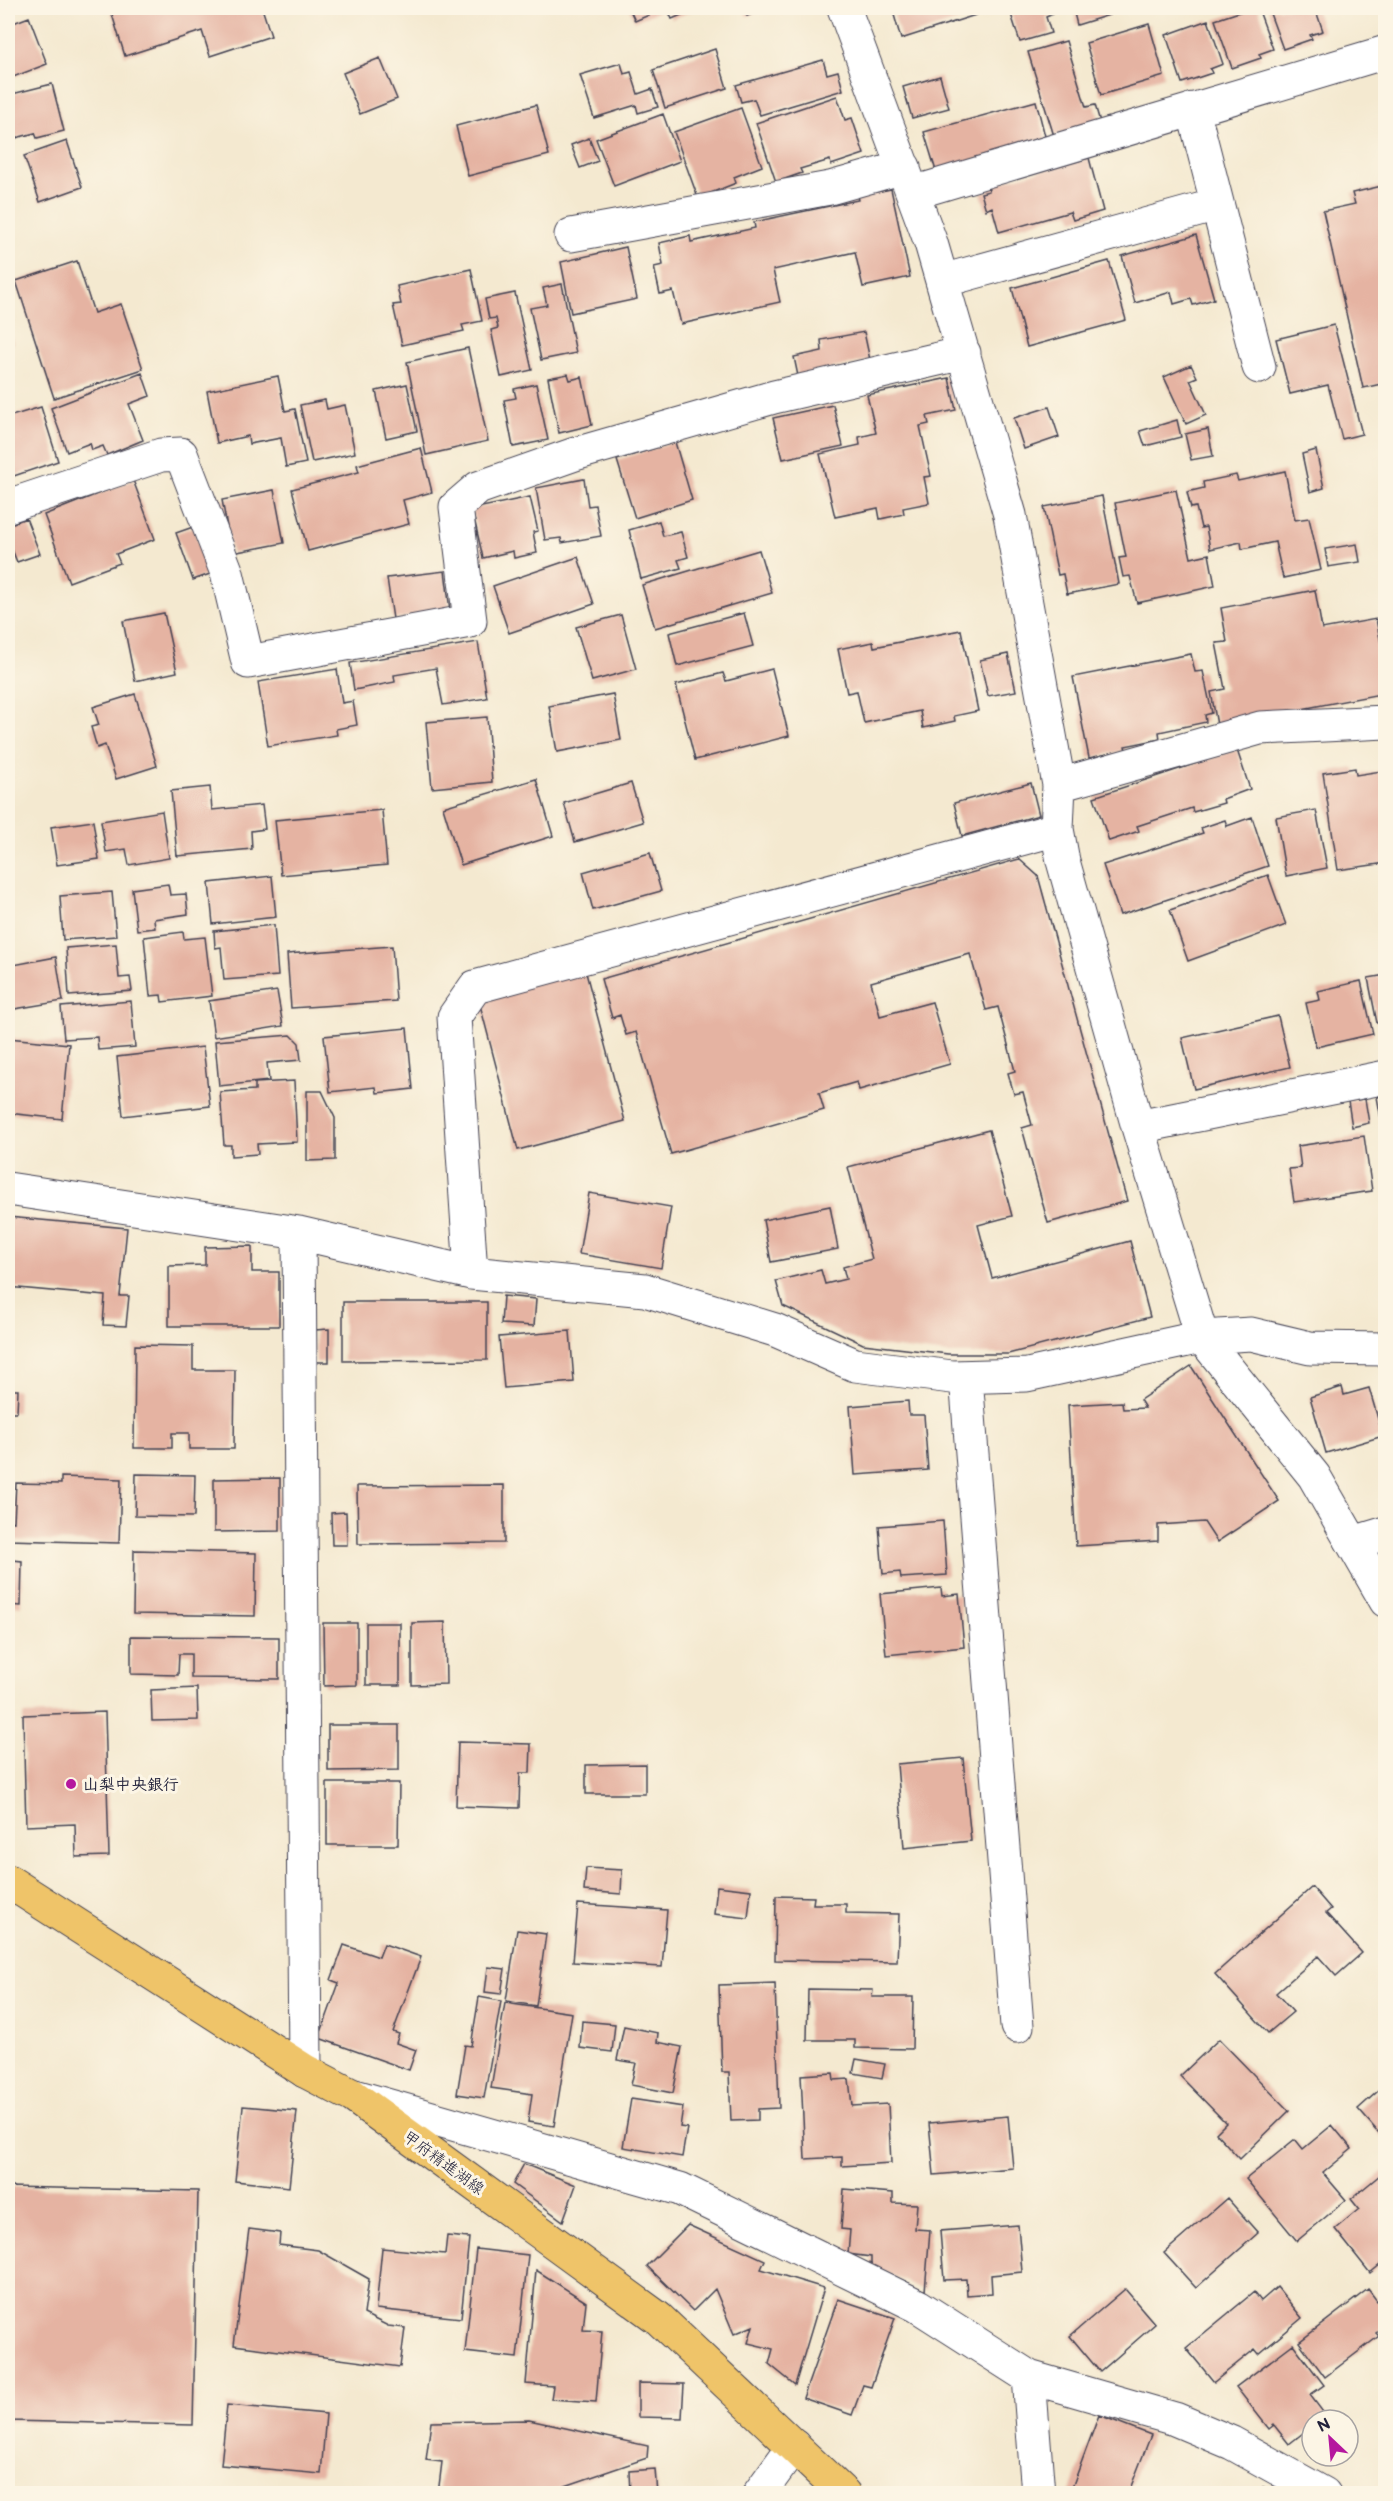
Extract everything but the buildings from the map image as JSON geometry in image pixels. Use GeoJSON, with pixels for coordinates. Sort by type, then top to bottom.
{"type":"FeatureCollection","features":[{"type":"Feature","properties":{"kind":"main road","name":"甲府精進湖線"},"geometry":{"type":"LineString","coordinates":[[8,1881],[305,2071],[353,2096],[658,2318],[844,2493]]}},
{"type":"Feature","properties":{"kind":"street"},"geometry":{"type":"LineString","coordinates":[[844,8],[909,180],[964,353],[1010,515],[1059,785],[1057,829],[1063,861],[1138,1128],[1202,1337],[1314,1476],[1386,1601]]}},
{"type":"Feature","properties":{"kind":"street"},"geometry":{"type":"LineString","coordinates":[[571,235],[830,188],[909,180],[1193,109],[1386,52]]}},
{"type":"Feature","properties":{"kind":"street"},"geometry":{"type":"LineString","coordinates":[[1193,109],[1259,367]]}},
{"type":"Feature","properties":{"kind":"street"},"geometry":{"type":"LineString","coordinates":[[942,281],[1217,205]]}},
{"type":"Feature","properties":{"kind":"street"},"geometry":{"type":"LineString","coordinates":[[8,506],[161,455],[181,454],[227,573],[248,662],[471,621],[456,507],[478,488],[575,454],[774,397],[964,353]]}},
{"type":"Feature","properties":{"kind":"street"},"geometry":{"type":"LineString","coordinates":[[1059,785],[1260,728],[1386,722]]}},
{"type":"Feature","properties":{"kind":"street"},"geometry":{"type":"LineString","coordinates":[[471,1273],[454,1017],[475,987],[1057,829]]}},
{"type":"Feature","properties":{"kind":"street"},"geometry":{"type":"LineString","coordinates":[[1138,1128],[1386,1077]]}},
{"type":"Feature","properties":{"kind":"street"},"geometry":{"type":"LineString","coordinates":[[8,1189],[299,1233],[471,1273],[645,1290],[775,1330],[855,1365],[966,1377],[1027,1375],[1202,1337],[1251,1334],[1310,1348],[1386,1349]]}},
{"type":"Feature","properties":{"kind":"street"},"geometry":{"type":"LineString","coordinates":[[299,1233],[305,2071]]}},
{"type":"Feature","properties":{"kind":"street"},"geometry":{"type":"LineString","coordinates":[[966,1377],[1017,2025]]}},
{"type":"Feature","properties":{"kind":"street"},"geometry":{"type":"LineString","coordinates":[[1353,1543],[1386,1533]]}},
{"type":"Feature","properties":{"kind":"street"},"geometry":{"type":"LineString","coordinates":[[353,2096],[680,2189],[918,2306],[1029,2377],[1175,2420],[1232,2443],[1324,2493]]}},
{"type":"Feature","properties":{"kind":"street"},"geometry":{"type":"LineString","coordinates":[[1029,2377],[1038,2493]]}},
{"type":"Feature","properties":{"kind":"street"},"geometry":{"type":"LineString","coordinates":[[759,2493],[794,2446]]}},
{"type":"Feature","properties":{"kind":"place","name":"山梨中央銀行"},"geometry":{"type":"Point","coordinates":[71,1784]}}]}
